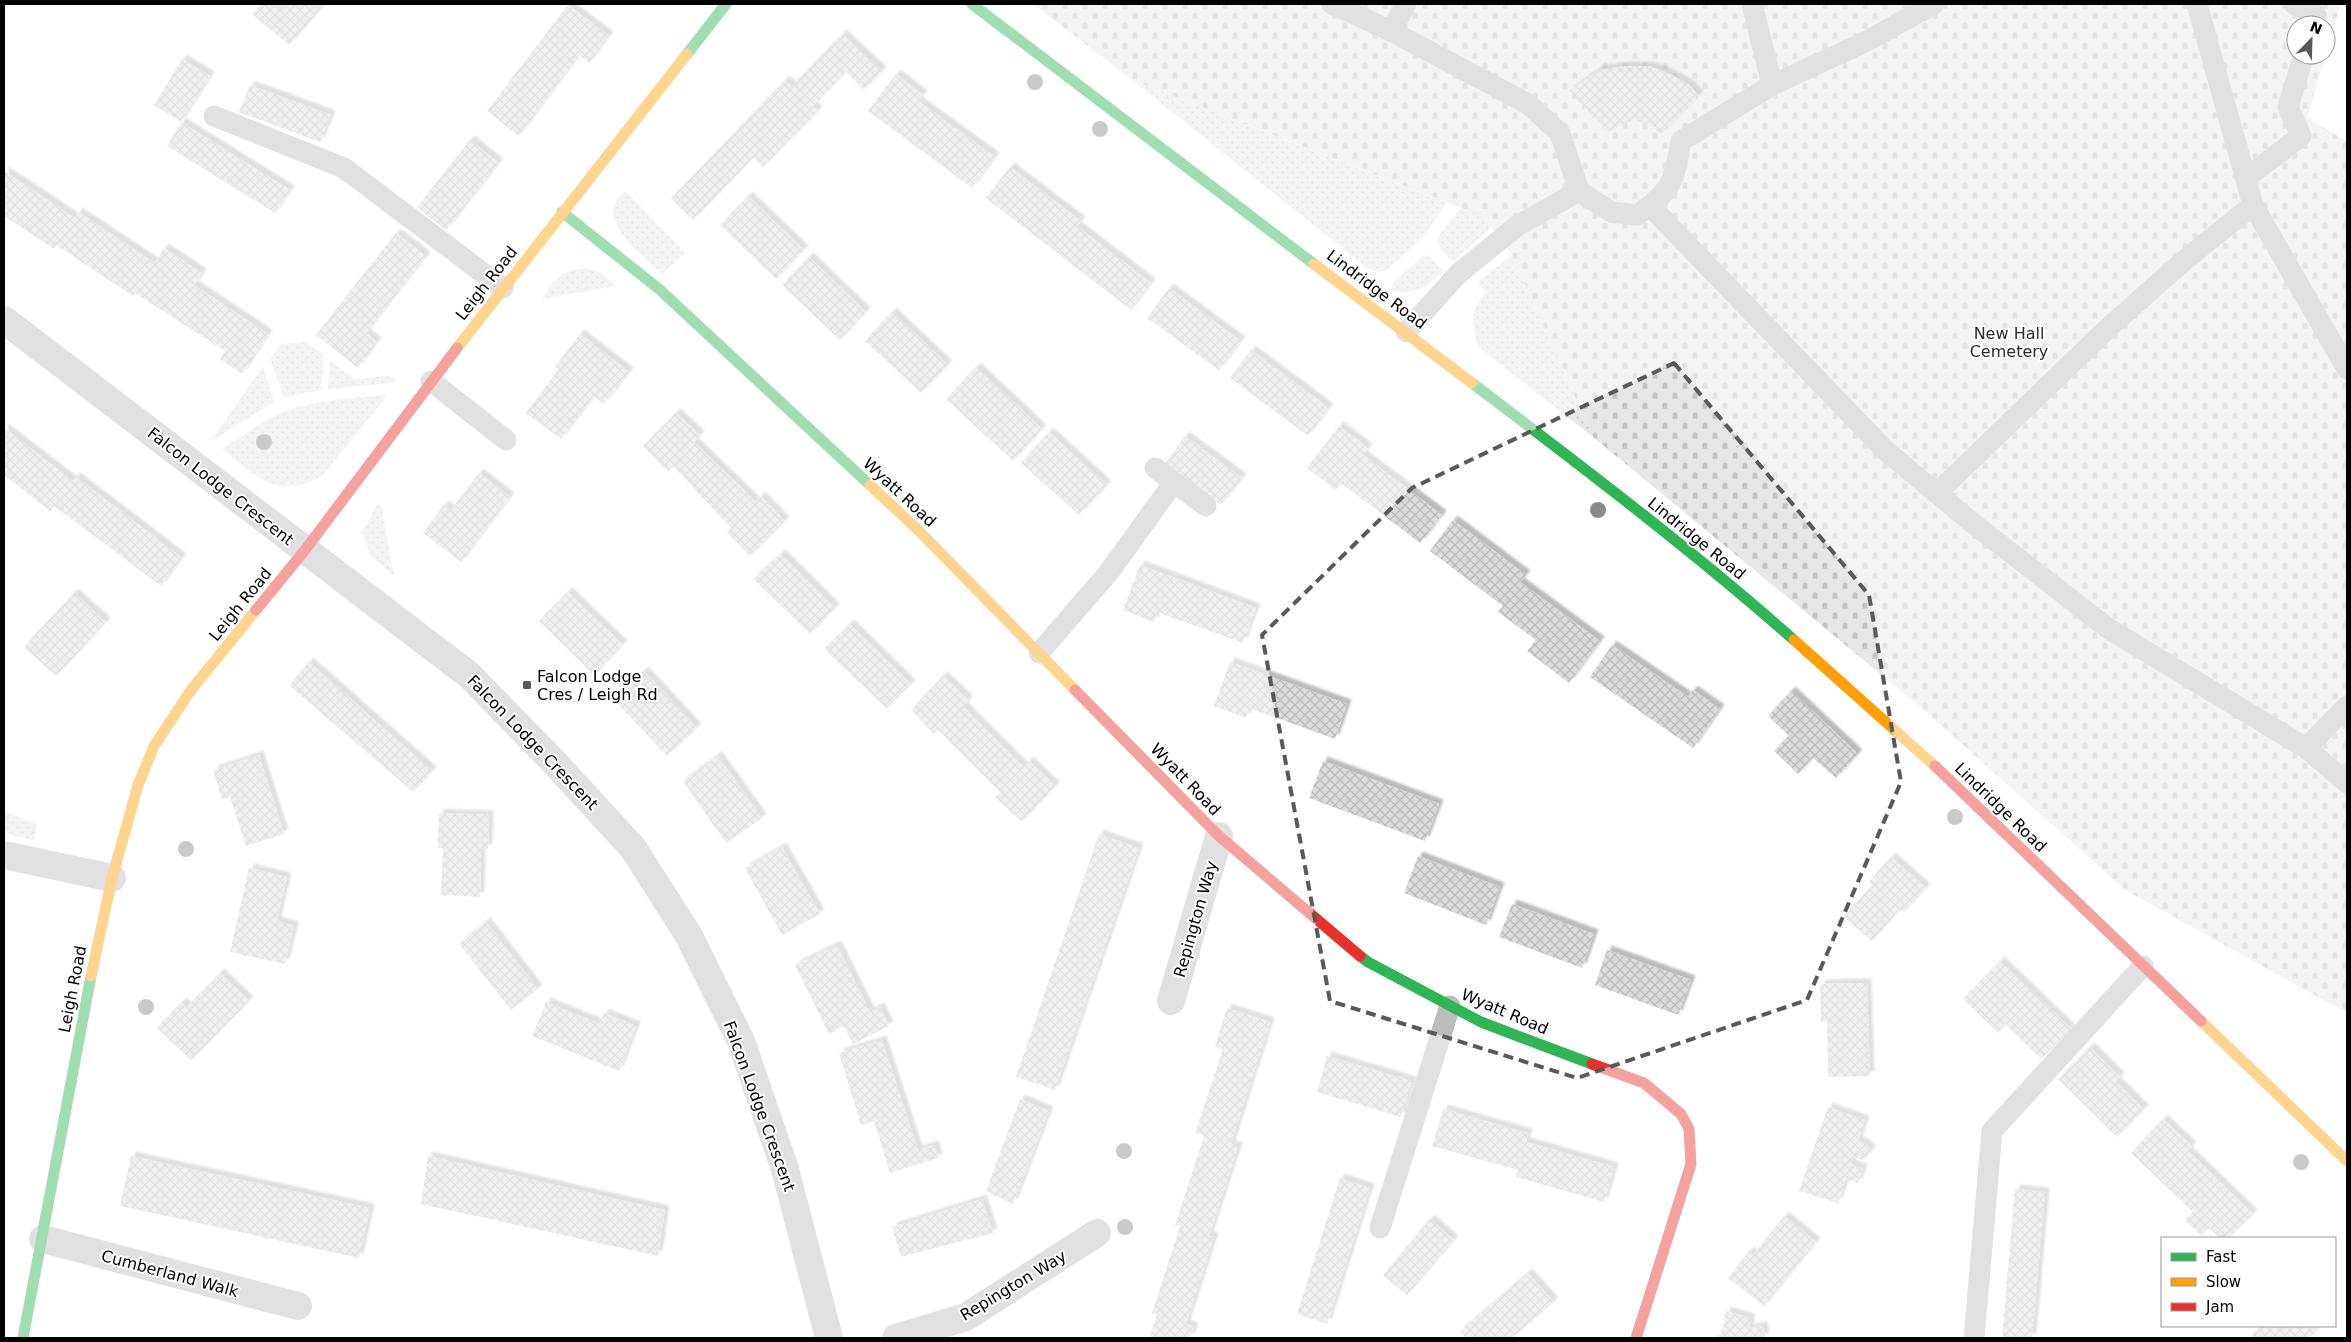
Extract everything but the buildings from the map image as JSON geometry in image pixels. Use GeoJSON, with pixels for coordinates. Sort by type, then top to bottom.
{"type":"FeatureCollection","features":[{"type":"Feature","properties":{"kind":"street","name":"Leigh Road"},"geometry":{"type":"LineString","coordinates":[[23,1338],[43,1239],[88,989],[112,878],[146,762],[154,746],[191,690],[305,550],[431,381],[726,4]]}},
{"type":"Feature","properties":{"kind":"street","name":"Lindridge Road"},"geometry":{"type":"LineString","coordinates":[[972,4],[1616,493],[1746,598],[1927,758],[2347,1161]]}},
{"type":"Feature","properties":{"kind":"street","name":"Wyatt Road"},"geometry":{"type":"LineString","coordinates":[[562,212],[659,289],[917,529],[1219,836],[1368,962],[1480,1022],[1644,1083],[1681,1114],[1689,1129],[1691,1164],[1636,1338]]}},
{"type":"Feature","properties":{"kind":"street","name":"Falcon Lodge Crescent"},"geometry":{"type":"LineString","coordinates":[[4,320],[469,675],[552,760],[633,848],[689,936],[741,1041],[785,1169],[829,1338]]}},
{"type":"Feature","properties":{"kind":"street","name":"Repington Way"},"geometry":{"type":"LineString","coordinates":[[1171,1002],[1219,836]]}},
{"type":"Feature","properties":{"kind":"street"},"geometry":{"type":"LineString","coordinates":[[4,856],[112,878]]}},
{"type":"Feature","properties":{"kind":"street","name":"Repington Way"},"geometry":{"type":"LineString","coordinates":[[896,1338],[966,1317],[1097,1234]]}},
{"type":"Feature","properties":{"kind":"street","name":"Cumberland Walk"},"geometry":{"type":"LineString","coordinates":[[43,1239],[298,1306]]}},
{"type":"Feature","properties":{"kind":"lane"},"geometry":{"type":"LineString","coordinates":[[1332,4],[1391,31],[1528,104],[1560,133],[1579,191],[1610,212],[1637,215],[1659,200],[1675,175],[1681,141],[1772,86],[1864,42],[1934,4]]}},
{"type":"Feature","properties":{"kind":"lane"},"geometry":{"type":"LineString","coordinates":[[1391,31],[1406,4]]}},
{"type":"Feature","properties":{"kind":"lane"},"geometry":{"type":"LineString","coordinates":[[1752,4],[1772,86]]}},
{"type":"Feature","properties":{"kind":"lane"},"geometry":{"type":"LineString","coordinates":[[2197,4],[2253,206],[2347,369]]}},
{"type":"Feature","properties":{"kind":"lane"},"geometry":{"type":"LineString","coordinates":[[2294,4],[2316,15]]}},
{"type":"Feature","properties":{"kind":"lane"},"geometry":{"type":"LineString","coordinates":[[2246,178],[2301,136],[2288,107],[2301,65]]}},
{"type":"Feature","properties":{"kind":"lane"},"geometry":{"type":"LineString","coordinates":[[214,116],[344,168],[503,288]]}},
{"type":"Feature","properties":{"kind":"lane"},"geometry":{"type":"LineString","coordinates":[[1406,332],[1458,274],[1518,226],[1579,191]]}},
{"type":"Feature","properties":{"kind":"lane"},"geometry":{"type":"LineString","coordinates":[[1650,206],[1885,450],[2109,629],[2306,748],[2347,784]]}},
{"type":"Feature","properties":{"kind":"lane"},"geometry":{"type":"LineString","coordinates":[[1937,493],[2108,328],[2186,259],[2253,206]]}},
{"type":"Feature","properties":{"kind":"lane"},"geometry":{"type":"LineString","coordinates":[[431,381],[506,440]]}},
{"type":"Feature","properties":{"kind":"lane"},"geometry":{"type":"LineString","coordinates":[[1155,468],[1206,506]]}},
{"type":"Feature","properties":{"kind":"lane"},"geometry":{"type":"LineString","coordinates":[[1039,653],[1109,572],[1174,482]]}},
{"type":"Feature","properties":{"kind":"lane"},"geometry":{"type":"LineString","coordinates":[[2306,748],[2347,706]]}},
{"type":"Feature","properties":{"kind":"lane"},"geometry":{"type":"LineString","coordinates":[[1974,1338],[1992,1131],[2143,966]]}},
{"type":"Feature","properties":{"kind":"lane"},"geometry":{"type":"LineString","coordinates":[[1380,1228],[1450,1006]]}},
{"type":"Feature","properties":{"kind":"highlighted area"},"geometry":{"type":"Polygon","coordinates":[[[1674,363],[1869,595],[1901,782],[1807,1000],[1577,1078],[1330,1001],[1262,635],[1412,488],[1674,363]]]}},
{"type":"Feature","properties":{"kind":"green space","name":"New Hall Cemetery"},"geometry":{"type":"Polygon","coordinates":[[[1033,4],[2341,4],[2336,20],[2336,15],[2286,15],[2286,65],[2323,65],[2307,118],[2347,141],[2347,1013],[2125,890],[1924,710],[1593,437],[1512,255],[1484,217],[1132,80],[1033,4]]]}},
{"type":"Feature","properties":{"kind":"green space"},"geometry":{"type":"Polygon","coordinates":[[[1132,80],[1447,203],[1423,237],[1386,271],[1378,272],[1366,267],[1132,80]]]}},
{"type":"Feature","properties":{"kind":"green space"},"geometry":{"type":"Polygon","coordinates":[[[626,191],[685,253],[662,274],[643,257],[623,235],[616,224],[613,212],[616,201],[626,191]]]}},
{"type":"Feature","properties":{"kind":"green space"},"geometry":{"type":"Polygon","coordinates":[[[1461,208],[1484,217],[1492,227],[1453,261],[1440,248],[1438,237],[1461,208]]]}},
{"type":"Feature","properties":{"kind":"green space"},"geometry":{"type":"Polygon","coordinates":[[[1428,255],[1444,271],[1426,285],[1414,291],[1391,291],[1393,283],[1422,256],[1428,255]]]}},
{"type":"Feature","properties":{"kind":"green space"},"geometry":{"type":"Polygon","coordinates":[[[1512,255],[1593,437],[1478,347],[1473,318],[1477,306],[1486,292],[1478,282],[1512,255]]]}},
{"type":"Feature","properties":{"kind":"green space"},"geometry":{"type":"Polygon","coordinates":[[[584,268],[598,271],[616,286],[542,299],[558,277],[584,268]]]}},
{"type":"Feature","properties":{"kind":"green space"},"geometry":{"type":"Polygon","coordinates":[[[305,342],[323,354],[322,390],[284,397],[270,359],[281,344],[305,342]]]}},
{"type":"Feature","properties":{"kind":"green space"},"geometry":{"type":"Polygon","coordinates":[[[330,361],[355,379],[390,376],[396,379],[391,383],[328,389],[330,361]]]}},
{"type":"Feature","properties":{"kind":"green space"},"geometry":{"type":"Polygon","coordinates":[[[263,366],[274,402],[211,441],[263,366]]]}},
{"type":"Feature","properties":{"kind":"green space"},"geometry":{"type":"Polygon","coordinates":[[[388,395],[322,476],[305,483],[279,486],[268,482],[257,476],[222,449],[263,423],[301,406],[326,401],[388,395]]]}},
{"type":"Feature","properties":{"kind":"green space"},"geometry":{"type":"Polygon","coordinates":[[[377,504],[381,505],[394,576],[370,555],[362,533],[377,504]]]}},
{"type":"Feature","properties":{"kind":"green space"},"geometry":{"type":"Polygon","coordinates":[[[4,811],[37,825],[34,841],[4,833],[4,811]]]}},
{"type":"Feature","properties":{"kind":"traffic: fast"},"geometry":{"type":"LineString","coordinates":[[687,54],[726,4]]}},
{"type":"Feature","properties":{"kind":"traffic: fast"},"geometry":{"type":"LineString","coordinates":[[972,4],[1314,264]]}},
{"type":"Feature","properties":{"kind":"traffic: fast"},"geometry":{"type":"LineString","coordinates":[[562,212],[659,289],[870,485]]}},
{"type":"Feature","properties":{"kind":"traffic: fast"},"geometry":{"type":"LineString","coordinates":[[1472,383],[1676,541],[1794,640]]}},
{"type":"Feature","properties":{"kind":"traffic: fast"},"geometry":{"type":"LineString","coordinates":[[1360,956],[1481,1022],[1592,1064]]}},
{"type":"Feature","properties":{"kind":"traffic: fast"},"geometry":{"type":"LineString","coordinates":[[23,1338],[91,976]]}},
{"type":"Feature","properties":{"kind":"traffic: slow"},"geometry":{"type":"LineString","coordinates":[[457,348],[687,54]]}},
{"type":"Feature","properties":{"kind":"traffic: slow"},"geometry":{"type":"LineString","coordinates":[[1314,264],[1472,383]]}},
{"type":"Feature","properties":{"kind":"traffic: slow"},"geometry":{"type":"LineString","coordinates":[[870,485],[917,529],[1075,690]]}},
{"type":"Feature","properties":{"kind":"traffic: slow"},"geometry":{"type":"LineString","coordinates":[[91,976],[112,878],[138,785],[154,746],[191,690],[256,610]]}},
{"type":"Feature","properties":{"kind":"traffic: slow"},"geometry":{"type":"LineString","coordinates":[[1794,640],[1935,766]]}},
{"type":"Feature","properties":{"kind":"traffic: slow"},"geometry":{"type":"LineString","coordinates":[[2201,1021],[2347,1161]]}},
{"type":"Feature","properties":{"kind":"traffic: jam"},"geometry":{"type":"LineString","coordinates":[[256,610],[305,550],[457,348]]}},
{"type":"Feature","properties":{"kind":"traffic: jam"},"geometry":{"type":"LineString","coordinates":[[1075,690],[1219,836],[1360,956]]}},
{"type":"Feature","properties":{"kind":"traffic: jam"},"geometry":{"type":"LineString","coordinates":[[1935,766],[2201,1021]]}},
{"type":"Feature","properties":{"kind":"traffic: jam"},"geometry":{"type":"LineString","coordinates":[[1592,1064],[1644,1083],[1681,1114],[1689,1129],[1691,1164],[1636,1338]]}},
{"type":"Feature","properties":{"kind":"place","name":"Falcon Lodge Cres / Leigh Rd"},"geometry":{"type":"Point","coordinates":[527,685]}}]}
